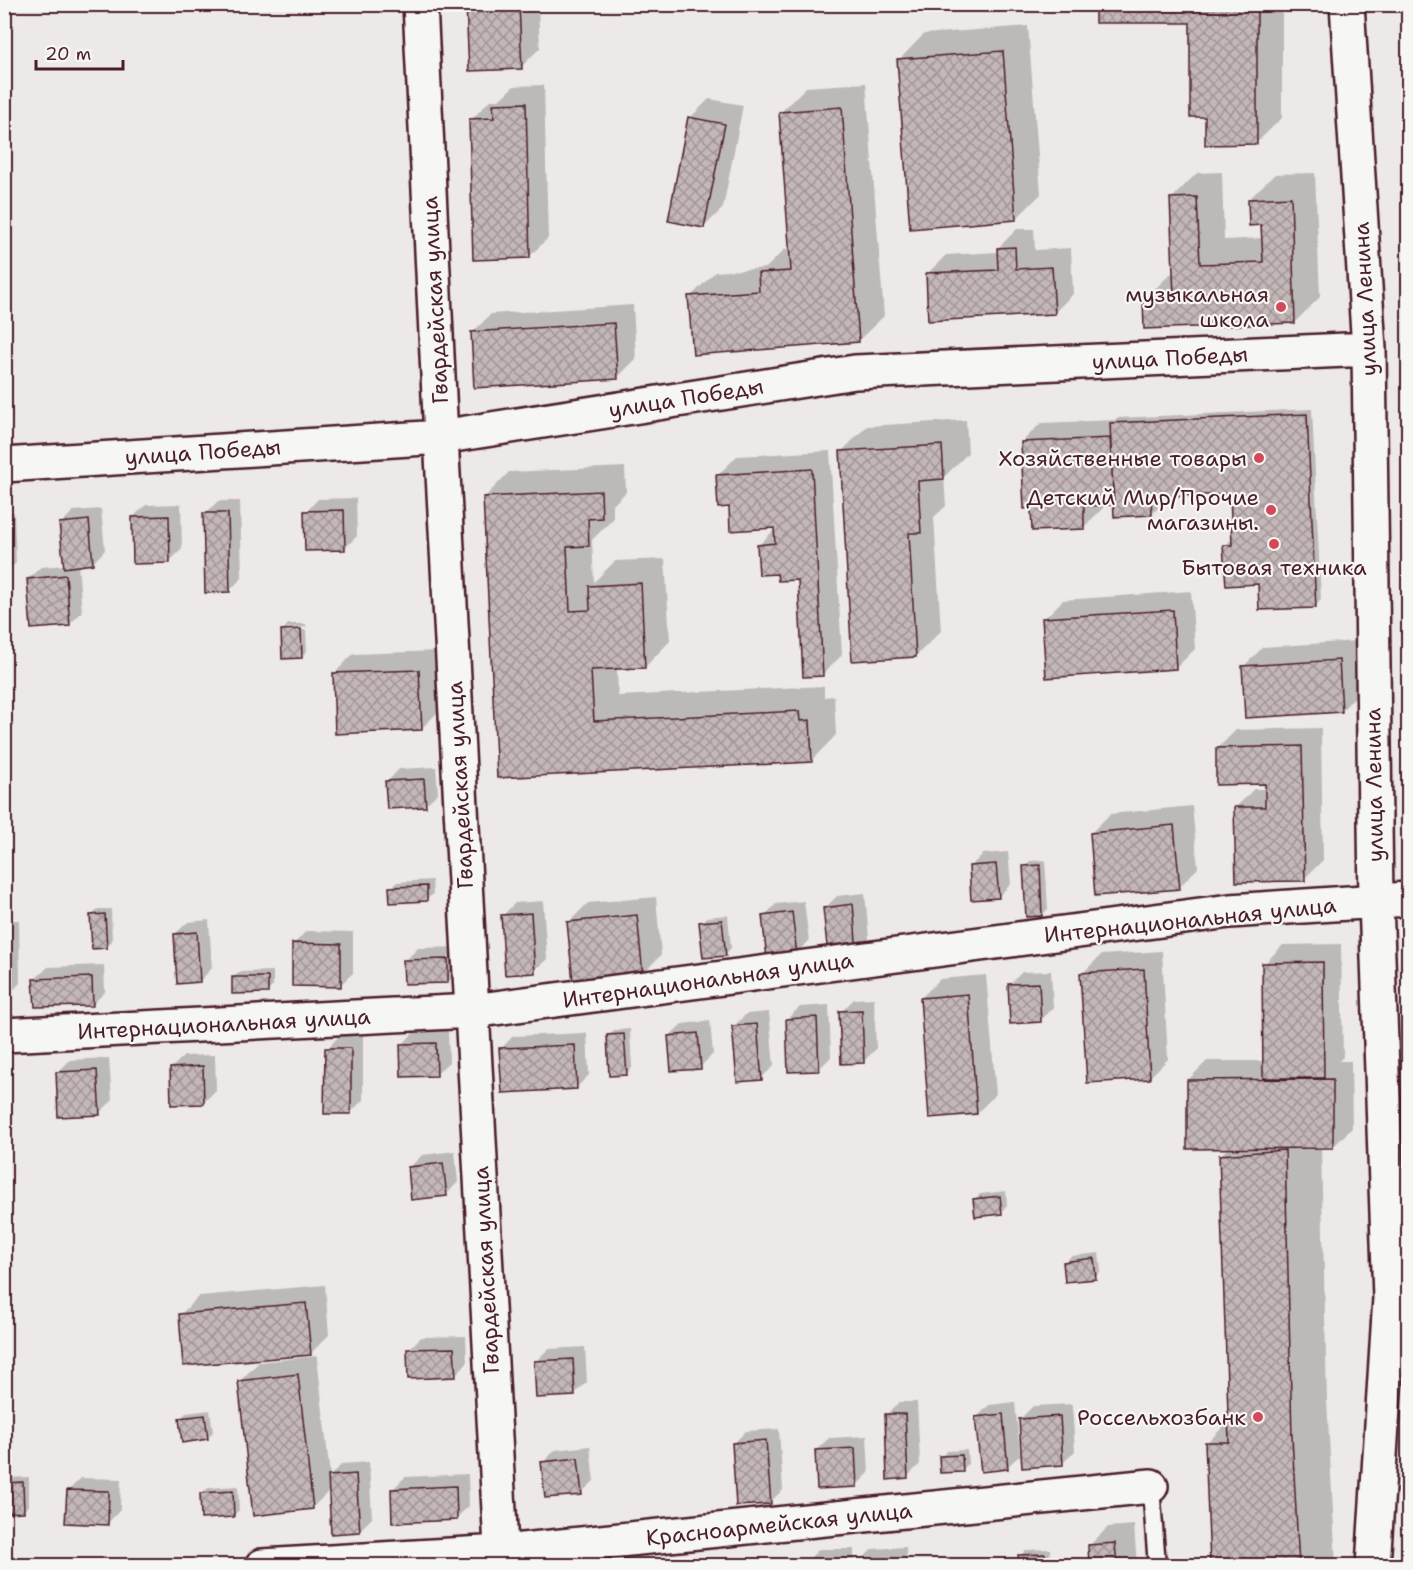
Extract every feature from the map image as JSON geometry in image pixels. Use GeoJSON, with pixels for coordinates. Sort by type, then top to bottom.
{"type":"FeatureCollection","features":[{"type":"Feature","properties":{"kind":"street","name":"Гвардейская улица"},"geometry":{"type":"LineString","coordinates":[[420,4],[441,437],[502,1559]]}},
{"type":"Feature","properties":{"kind":"street","name":"улица Ленина"},"geometry":{"type":"LineString","coordinates":[[1347,4],[1369,349],[1376,901],[1390,1298],[1373,1566]]}},
{"type":"Feature","properties":{"kind":"street","name":"улица Победы"},"geometry":{"type":"LineString","coordinates":[[4,465],[441,437],[855,372],[1369,349]]}},
{"type":"Feature","properties":{"kind":"street","name":"Интернациональная улица"},"geometry":{"type":"LineString","coordinates":[[4,1035],[472,1011],[1230,911],[1408,899]]}},
{"type":"Feature","properties":{"kind":"street","name":"Красноармейская улица"},"geometry":{"type":"LineString","coordinates":[[262,1566],[502,1559],[1151,1485]]}},
{"type":"Feature","properties":{"kind":"lane"},"geometry":{"type":"LineString","coordinates":[[1151,1485],[1157,1566]]}},
{"type":"Feature","properties":{"kind":"shaded area"},"geometry":{"type":"Polygon","coordinates":[[[1401,518],[1408,518],[1408,660],[1401,518]]]}},
{"type":"Feature","properties":{"kind":"building"},"geometry":{"type":"Polygon","coordinates":[[[466,4],[519,4],[522,69],[469,71],[466,4]]]}},
{"type":"Feature","properties":{"kind":"building"},"geometry":{"type":"Polygon","coordinates":[[[1095,4],[1257,4],[1257,144],[1205,145],[1205,117],[1190,117],[1190,23],[1095,23],[1095,4]]]}},
{"type":"Feature","properties":{"kind":"building"},"geometry":{"type":"Polygon","coordinates":[[[1003,51],[1016,220],[910,229],[897,59],[1003,51]]]}},
{"type":"Feature","properties":{"kind":"building"},"geometry":{"type":"Polygon","coordinates":[[[526,103],[530,258],[473,260],[469,119],[494,118],[493,104],[526,103]]]}},
{"type":"Feature","properties":{"kind":"building"},"geometry":{"type":"Polygon","coordinates":[[[842,107],[859,342],[693,355],[688,296],[759,291],[758,273],[791,271],[779,112],[842,107]]]}},
{"type":"Feature","properties":{"kind":"building"},"geometry":{"type":"Polygon","coordinates":[[[688,117],[725,124],[704,228],[668,221],[688,117]]]}},
{"type":"Feature","properties":{"kind":"building"},"geometry":{"type":"Polygon","coordinates":[[[1197,197],[1200,264],[1263,262],[1261,225],[1249,226],[1248,199],[1291,197],[1295,323],[1144,329],[1143,298],[1174,297],[1170,198],[1197,197]]]}},
{"type":"Feature","properties":{"kind":"building"},"geometry":{"type":"Polygon","coordinates":[[[1015,247],[1016,269],[1052,267],[1055,314],[928,321],[926,273],[998,270],[997,248],[1015,247]]]}},
{"type":"Feature","properties":{"kind":"building"},"geometry":{"type":"Polygon","coordinates":[[[614,323],[618,379],[474,388],[471,332],[614,323]]]}},
{"type":"Feature","properties":{"kind":"building","name":"Детский Мир/Прочие магазины."},"geometry":{"type":"Polygon","coordinates":[[[1307,414],[1316,608],[1259,610],[1258,584],[1226,586],[1223,545],[1232,545],[1230,494],[1151,497],[1152,515],[1114,517],[1110,423],[1307,414]]]}},
{"type":"Feature","properties":{"kind":"building"},"geometry":{"type":"Polygon","coordinates":[[[1110,438],[1114,505],[1084,506],[1084,529],[1032,531],[1031,508],[1024,509],[1021,442],[1110,438]]]}},
{"type":"Feature","properties":{"kind":"building"},"geometry":{"type":"Polygon","coordinates":[[[942,445],[944,479],[918,481],[921,533],[909,533],[916,657],[852,661],[840,451],[942,445]]]}},
{"type":"Feature","properties":{"kind":"building"},"geometry":{"type":"Polygon","coordinates":[[[812,469],[823,676],[803,677],[798,580],[778,581],[777,574],[759,575],[757,545],[775,543],[774,528],[730,531],[729,507],[718,508],[716,475],[812,469]]]}},
{"type":"Feature","properties":{"kind":"building"},"geometry":{"type":"Polygon","coordinates":[[[601,491],[602,518],[588,519],[589,546],[567,547],[570,611],[590,610],[589,586],[641,583],[645,668],[591,670],[594,721],[799,711],[800,721],[810,720],[812,762],[497,778],[483,497],[601,491]]]}},
{"type":"Feature","properties":{"kind":"building"},"geometry":{"type":"Polygon","coordinates":[[[344,510],[345,550],[305,551],[304,511],[344,510]]]}},
{"type":"Feature","properties":{"kind":"building"},"geometry":{"type":"Polygon","coordinates":[[[203,513],[228,513],[230,592],[205,593],[203,513]]]}},
{"type":"Feature","properties":{"kind":"building"},"geometry":{"type":"Polygon","coordinates":[[[169,516],[170,563],[133,564],[132,517],[169,516]]]}},
{"type":"Feature","properties":{"kind":"building"},"geometry":{"type":"Polygon","coordinates":[[[89,520],[93,564],[64,568],[59,523],[89,520]]]}},
{"type":"Feature","properties":{"kind":"building"},"geometry":{"type":"Polygon","coordinates":[[[66,575],[70,626],[31,629],[27,579],[66,575]]]}},
{"type":"Feature","properties":{"kind":"building"},"geometry":{"type":"Polygon","coordinates":[[[1173,610],[1176,669],[1046,678],[1042,618],[1173,610]]]}},
{"type":"Feature","properties":{"kind":"building"},"geometry":{"type":"Polygon","coordinates":[[[301,629],[302,658],[282,659],[281,630],[301,629]]]}},
{"type":"Feature","properties":{"kind":"building"},"geometry":{"type":"Polygon","coordinates":[[[1339,660],[1342,712],[1245,718],[1242,666],[1339,660]]]}},
{"type":"Feature","properties":{"kind":"building"},"geometry":{"type":"Polygon","coordinates":[[[419,670],[422,730],[335,734],[333,673],[419,670]]]}},
{"type":"Feature","properties":{"kind":"building"},"geometry":{"type":"Polygon","coordinates":[[[1302,746],[1305,881],[1236,882],[1234,807],[1265,807],[1265,784],[1216,785],[1216,748],[1302,746]]]}},
{"type":"Feature","properties":{"kind":"building"},"geometry":{"type":"Polygon","coordinates":[[[424,779],[426,807],[387,809],[385,781],[424,779]]]}},
{"type":"Feature","properties":{"kind":"building"},"geometry":{"type":"Polygon","coordinates":[[[1174,825],[1180,889],[1095,896],[1090,833],[1174,825]]]}},
{"type":"Feature","properties":{"kind":"building"},"geometry":{"type":"Polygon","coordinates":[[[996,864],[999,898],[971,900],[969,866],[996,864]]]}},
{"type":"Feature","properties":{"kind":"building"},"geometry":{"type":"Polygon","coordinates":[[[1040,865],[1042,916],[1026,917],[1023,866],[1040,865]]]}},
{"type":"Feature","properties":{"kind":"building"},"geometry":{"type":"Polygon","coordinates":[[[427,886],[427,901],[390,903],[389,887],[427,886]]]}},
{"type":"Feature","properties":{"kind":"building"},"geometry":{"type":"Polygon","coordinates":[[[853,904],[857,952],[828,955],[823,908],[853,904]]]}},
{"type":"Feature","properties":{"kind":"building"},"geometry":{"type":"Polygon","coordinates":[[[792,912],[797,955],[767,958],[762,916],[792,912]]]}},
{"type":"Feature","properties":{"kind":"building"},"geometry":{"type":"Polygon","coordinates":[[[531,913],[535,973],[505,975],[501,915],[531,913]]]}},
{"type":"Feature","properties":{"kind":"building"},"geometry":{"type":"Polygon","coordinates":[[[105,914],[107,948],[92,949],[90,915],[105,914]]]}},
{"type":"Feature","properties":{"kind":"building"},"geometry":{"type":"Polygon","coordinates":[[[637,915],[643,975],[573,982],[567,922],[637,915]]]}},
{"type":"Feature","properties":{"kind":"building"},"geometry":{"type":"Polygon","coordinates":[[[722,920],[726,956],[703,958],[699,922],[722,920]]]}},
{"type":"Feature","properties":{"kind":"building"},"geometry":{"type":"Polygon","coordinates":[[[4,932],[7,932],[9,997],[4,997],[4,932]]]}},
{"type":"Feature","properties":{"kind":"building"},"geometry":{"type":"Polygon","coordinates":[[[197,932],[200,982],[177,984],[174,934],[197,932]]]}},
{"type":"Feature","properties":{"kind":"building"},"geometry":{"type":"Polygon","coordinates":[[[292,943],[341,944],[341,987],[292,986],[292,943]]]}},
{"type":"Feature","properties":{"kind":"building"},"geometry":{"type":"Polygon","coordinates":[[[448,959],[448,983],[404,984],[403,960],[448,959]]]}},
{"type":"Feature","properties":{"kind":"building"},"geometry":{"type":"Polygon","coordinates":[[[1323,962],[1324,1078],[1263,1078],[1262,963],[1323,962]]]}},
{"type":"Feature","properties":{"kind":"building"},"geometry":{"type":"Polygon","coordinates":[[[1144,969],[1150,1079],[1087,1083],[1080,973],[1144,969]]]}},
{"type":"Feature","properties":{"kind":"building"},"geometry":{"type":"Polygon","coordinates":[[[92,977],[93,1006],[35,1007],[33,979],[92,977]]]}},
{"type":"Feature","properties":{"kind":"building"},"geometry":{"type":"Polygon","coordinates":[[[232,977],[268,977],[268,993],[232,994],[232,977]]]}},
{"type":"Feature","properties":{"kind":"building"},"geometry":{"type":"Polygon","coordinates":[[[1039,983],[1041,1022],[1010,1024],[1008,984],[1039,983]]]}},
{"type":"Feature","properties":{"kind":"building"},"geometry":{"type":"Polygon","coordinates":[[[968,994],[977,1114],[929,1118],[920,998],[968,994]]]}},
{"type":"Feature","properties":{"kind":"building"},"geometry":{"type":"Polygon","coordinates":[[[862,1010],[864,1063],[841,1064],[839,1011],[862,1010]]]}},
{"type":"Feature","properties":{"kind":"building"},"geometry":{"type":"Polygon","coordinates":[[[817,1017],[819,1071],[788,1072],[786,1019],[817,1017]]]}},
{"type":"Feature","properties":{"kind":"building"},"geometry":{"type":"Polygon","coordinates":[[[757,1024],[762,1080],[737,1082],[732,1026],[757,1024]]]}},
{"type":"Feature","properties":{"kind":"building"},"geometry":{"type":"Polygon","coordinates":[[[698,1033],[701,1069],[671,1071],[668,1036],[698,1033]]]}},
{"type":"Feature","properties":{"kind":"building"},"geometry":{"type":"Polygon","coordinates":[[[624,1034],[627,1075],[609,1076],[607,1035],[624,1034]]]}},
{"type":"Feature","properties":{"kind":"building"},"geometry":{"type":"Polygon","coordinates":[[[436,1043],[437,1076],[401,1077],[400,1044],[436,1043]]]}},
{"type":"Feature","properties":{"kind":"building"},"geometry":{"type":"Polygon","coordinates":[[[575,1045],[577,1089],[502,1093],[499,1048],[575,1045]]]}},
{"type":"Feature","properties":{"kind":"building"},"geometry":{"type":"Polygon","coordinates":[[[325,1048],[351,1048],[351,1114],[324,1114],[325,1048]]]}},
{"type":"Feature","properties":{"kind":"building"},"geometry":{"type":"Polygon","coordinates":[[[203,1066],[204,1104],[171,1105],[170,1068],[203,1066]]]}},
{"type":"Feature","properties":{"kind":"building"},"geometry":{"type":"Polygon","coordinates":[[[97,1070],[100,1115],[58,1117],[56,1072],[97,1070]]]}},
{"type":"Feature","properties":{"kind":"building"},"geometry":{"type":"Polygon","coordinates":[[[1333,1079],[1333,1148],[1187,1149],[1187,1080],[1333,1079]]]}},
{"type":"Feature","properties":{"kind":"building"},"geometry":{"type":"Polygon","coordinates":[[[1285,1150],[1292,1437],[1299,1566],[1210,1566],[1205,1442],[1229,1442],[1219,1155],[1285,1150]]]}},
{"type":"Feature","properties":{"kind":"building"},"geometry":{"type":"Polygon","coordinates":[[[443,1163],[447,1196],[411,1200],[408,1167],[443,1163]]]}},
{"type":"Feature","properties":{"kind":"building"},"geometry":{"type":"Polygon","coordinates":[[[1000,1196],[1002,1214],[975,1217],[973,1199],[1000,1196]]]}},
{"type":"Feature","properties":{"kind":"building"},"geometry":{"type":"Polygon","coordinates":[[[1094,1258],[1096,1279],[1065,1282],[1063,1262],[1094,1258]]]}},
{"type":"Feature","properties":{"kind":"building"},"geometry":{"type":"Polygon","coordinates":[[[306,1303],[311,1355],[183,1366],[179,1314],[306,1303]]]}},
{"type":"Feature","properties":{"kind":"building"},"geometry":{"type":"Polygon","coordinates":[[[454,1348],[456,1377],[408,1379],[407,1349],[454,1348]]]}},
{"type":"Feature","properties":{"kind":"building"},"geometry":{"type":"Polygon","coordinates":[[[573,1359],[575,1396],[536,1398],[534,1361],[573,1359]]]}},
{"type":"Feature","properties":{"kind":"building"},"geometry":{"type":"Polygon","coordinates":[[[298,1374],[313,1509],[253,1516],[238,1381],[298,1374]]]}},
{"type":"Feature","properties":{"kind":"building"},"geometry":{"type":"Polygon","coordinates":[[[885,1414],[905,1414],[908,1478],[887,1480],[885,1414]]]}},
{"type":"Feature","properties":{"kind":"building"},"geometry":{"type":"Polygon","coordinates":[[[1003,1414],[1008,1469],[981,1472],[975,1417],[1003,1414]]]}},
{"type":"Feature","properties":{"kind":"building"},"geometry":{"type":"Polygon","coordinates":[[[205,1415],[208,1439],[182,1443],[179,1418],[205,1415]]]}},
{"type":"Feature","properties":{"kind":"building"},"geometry":{"type":"Polygon","coordinates":[[[1060,1416],[1063,1465],[1022,1468],[1019,1419],[1060,1416]]]}},
{"type":"Feature","properties":{"kind":"building"},"geometry":{"type":"Polygon","coordinates":[[[766,1440],[771,1504],[736,1506],[732,1443],[766,1440]]]}},
{"type":"Feature","properties":{"kind":"building"},"geometry":{"type":"Polygon","coordinates":[[[855,1448],[857,1487],[817,1489],[815,1450],[855,1448]]]}},
{"type":"Feature","properties":{"kind":"building"},"geometry":{"type":"Polygon","coordinates":[[[962,1455],[963,1472],[940,1473],[939,1456],[962,1455]]]}},
{"type":"Feature","properties":{"kind":"building"},"geometry":{"type":"Polygon","coordinates":[[[578,1458],[582,1495],[545,1498],[541,1462],[578,1458]]]}},
{"type":"Feature","properties":{"kind":"building"},"geometry":{"type":"Polygon","coordinates":[[[356,1474],[360,1532],[331,1534],[328,1476],[356,1474]]]}},
{"type":"Feature","properties":{"kind":"building"},"geometry":{"type":"Polygon","coordinates":[[[23,1482],[24,1512],[4,1513],[4,1483],[23,1482]]]}},
{"type":"Feature","properties":{"kind":"building"},"geometry":{"type":"Polygon","coordinates":[[[456,1486],[457,1520],[392,1523],[391,1489],[456,1486]]]}},
{"type":"Feature","properties":{"kind":"building"},"geometry":{"type":"Polygon","coordinates":[[[67,1490],[109,1491],[108,1525],[65,1523],[67,1490]]]}},
{"type":"Feature","properties":{"kind":"building"},"geometry":{"type":"Polygon","coordinates":[[[233,1491],[234,1517],[201,1519],[200,1493],[233,1491]]]}},
{"type":"Feature","properties":{"kind":"building"},"geometry":{"type":"Polygon","coordinates":[[[1115,1543],[1117,1566],[1089,1566],[1088,1545],[1115,1543]]]}},
{"type":"Feature","properties":{"kind":"building"},"geometry":{"type":"Polygon","coordinates":[[[1045,1554],[1046,1566],[1019,1566],[1018,1555],[1045,1554]]]}},
{"type":"Feature","properties":{"kind":"building"},"geometry":{"type":"Polygon","coordinates":[[[894,1559],[894,1566],[858,1566],[858,1561],[894,1559]]]}},
{"type":"Feature","properties":{"kind":"building"},"geometry":{"type":"Polygon","coordinates":[[[805,1561],[842,1561],[842,1566],[805,1566],[805,1561]]]}},
{"type":"Feature","properties":{"kind":"place","name":"музыкальная школа"},"geometry":{"type":"Point","coordinates":[1281,307]}},
{"type":"Feature","properties":{"kind":"place","name":"Хозяйственные товары"},"geometry":{"type":"Point","coordinates":[1259,458]}},
{"type":"Feature","properties":{"kind":"place","name":"Детский Мир/Прочие магазины."},"geometry":{"type":"Point","coordinates":[1271,510]}},
{"type":"Feature","properties":{"kind":"place","name":"Бытовая техника"},"geometry":{"type":"Point","coordinates":[1274,544]}},
{"type":"Feature","properties":{"kind":"place","name":"Россельхозбанк"},"geometry":{"type":"Point","coordinates":[1258,1417]}}]}
